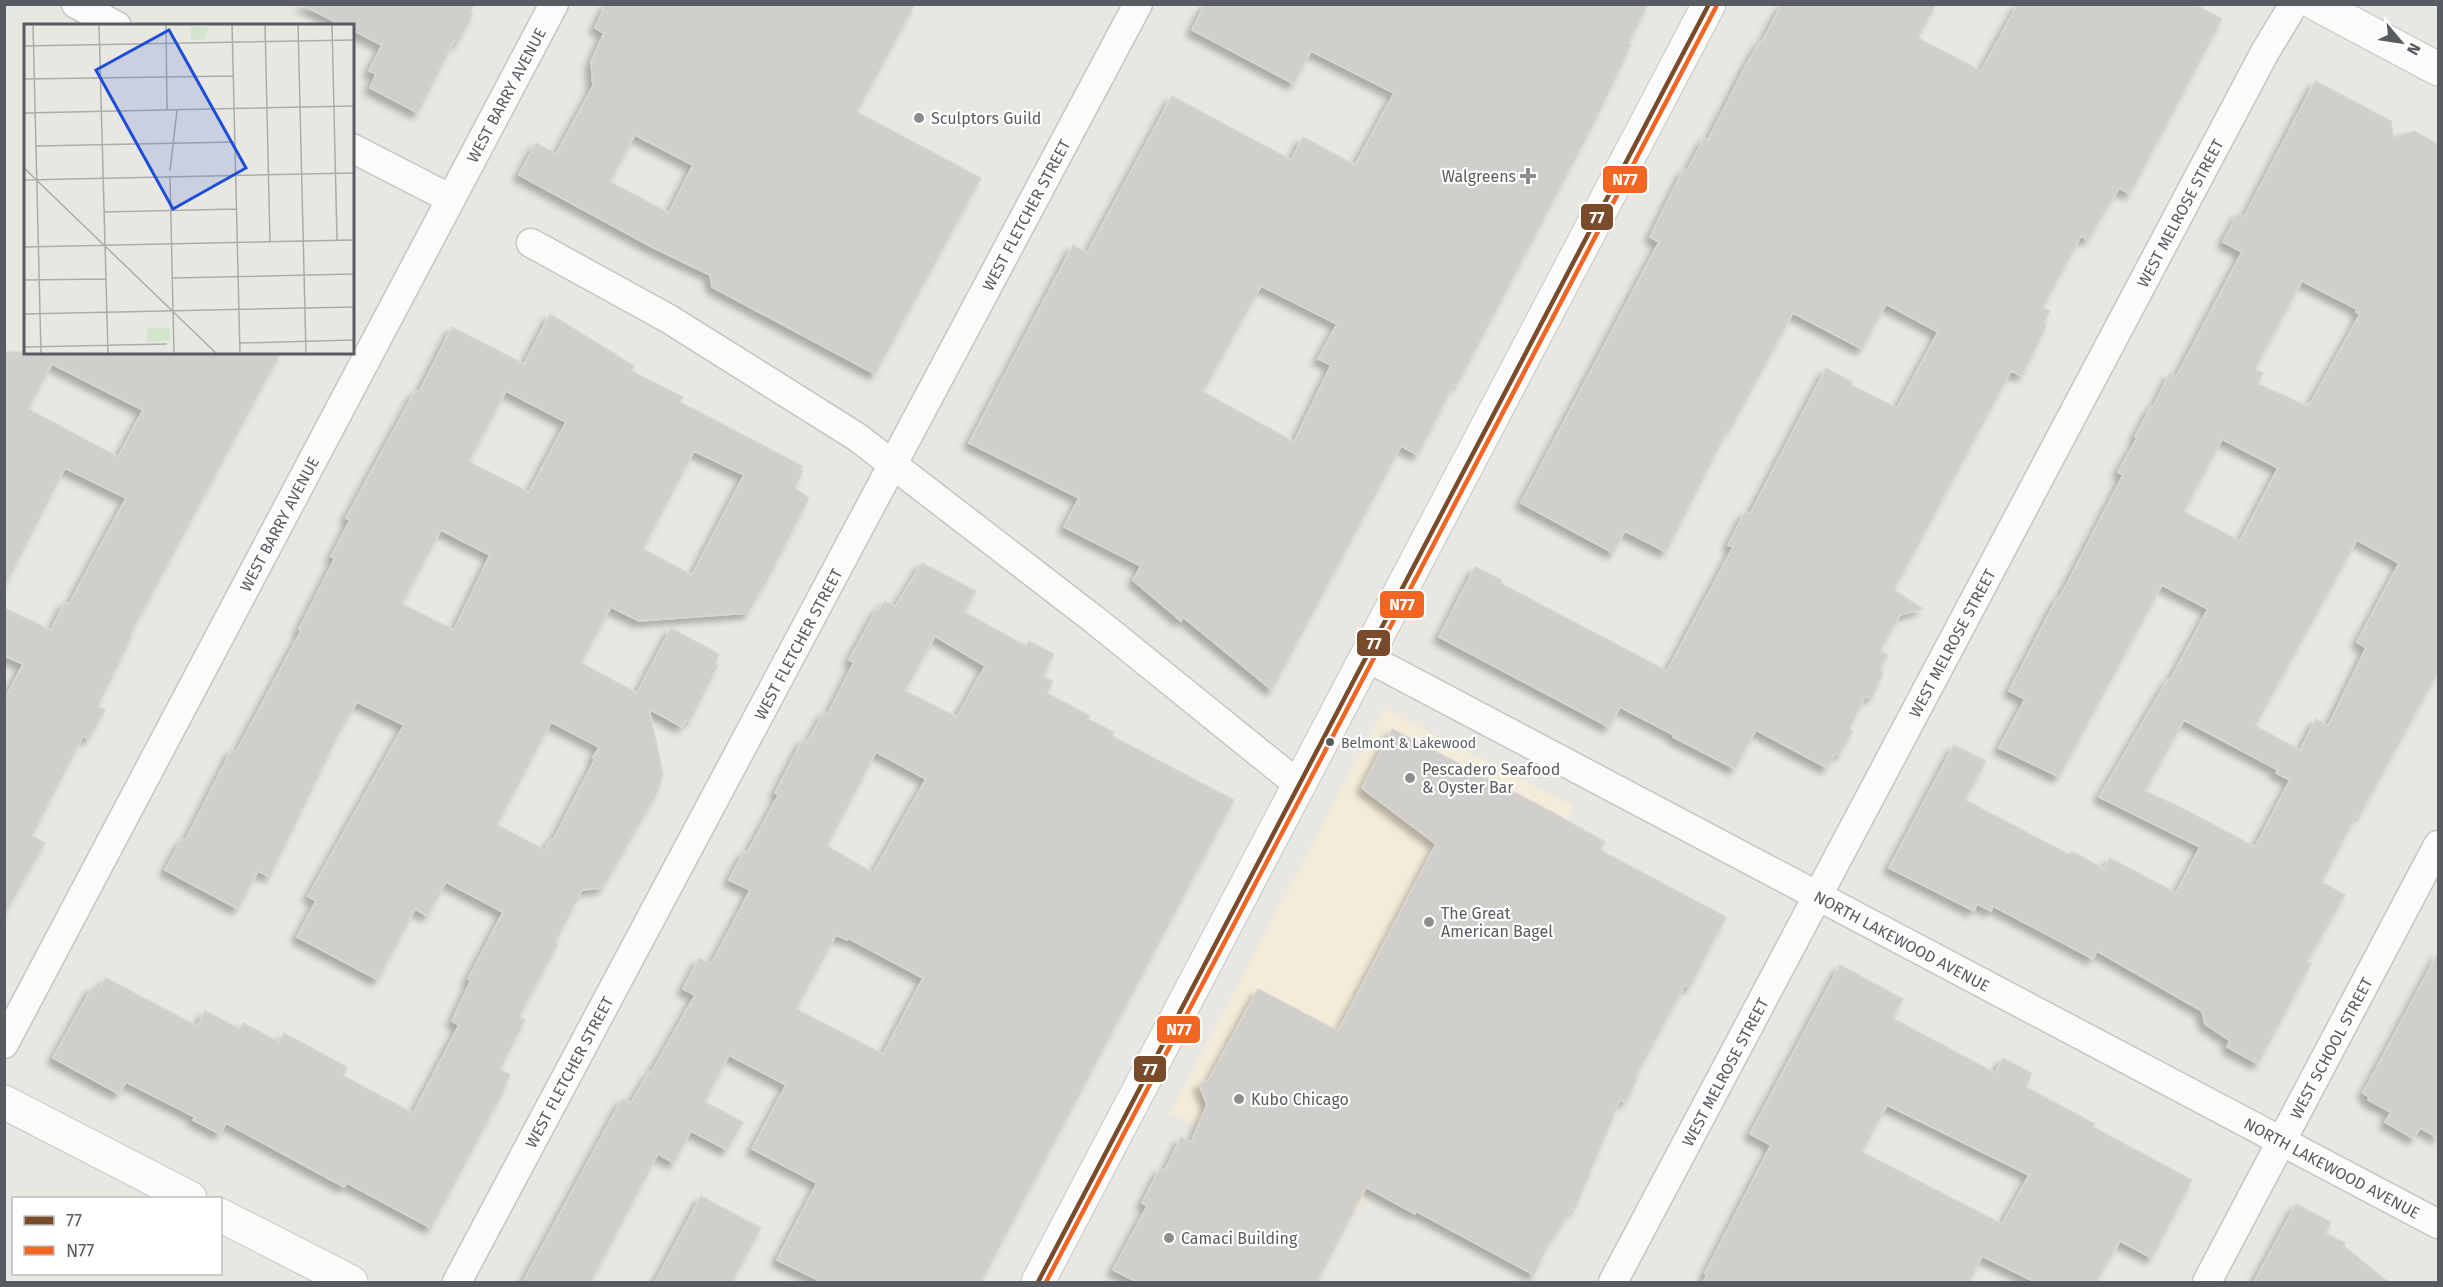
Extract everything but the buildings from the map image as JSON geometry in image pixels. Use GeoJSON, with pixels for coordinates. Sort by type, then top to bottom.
{"type":"FeatureCollection","features":[{"type":"Feature","properties":{"kind":"main road"},"geometry":{"type":"LineString","coordinates":[[1038,1282],[1709,4]]}},
{"type":"Feature","properties":{"kind":"main road"},"geometry":{"type":"LineString","coordinates":[[2316,4],[2439,69]]}},
{"type":"Feature","properties":{"kind":"main road"},"geometry":{"type":"LineString","coordinates":[[4,1102],[188,1197]]}},
{"type":"Feature","properties":{"kind":"main road"},"geometry":{"type":"LineString","coordinates":[[222,1216],[351,1282]]}},
{"type":"Feature","properties":{"kind":"street"},"geometry":{"type":"LineString","coordinates":[[76,4],[113,24]]}},
{"type":"Feature","properties":{"kind":"street","name":"WEST BARRY AVENUE"},"geometry":{"type":"LineString","coordinates":[[4,1044],[554,4]]}},
{"type":"Feature","properties":{"kind":"street","name":"WEST FLETCHER STREET"},"geometry":{"type":"LineString","coordinates":[[457,1282],[1138,4]]}},
{"type":"Feature","properties":{"kind":"street","name":"WEST MELROSE STREET"},"geometry":{"type":"LineString","coordinates":[[1613,1282],[2265,52],[2294,4]]}},
{"type":"Feature","properties":{"kind":"street"},"geometry":{"type":"LineString","coordinates":[[354,149],[451,199]]}},
{"type":"Feature","properties":{"kind":"street"},"geometry":{"type":"LineString","coordinates":[[531,243],[669,319],[857,437],[1096,621],[1299,785]]}},
{"type":"Feature","properties":{"kind":"street","name":"NORTH LAKEWOOD AVENUE"},"geometry":{"type":"LineString","coordinates":[[1366,657],[2439,1224]]}},
{"type":"Feature","properties":{"kind":"street","name":"WEST SCHOOL STREET"},"geometry":{"type":"LineString","coordinates":[[2207,1282],[2439,845]]}},
{"type":"Feature","properties":{"kind":"shaded area"},"geometry":{"type":"Polygon","coordinates":[[[1384,709],[1573,806],[1357,1211],[1171,1113],[1384,709]]]}},
{"type":"Feature","properties":{"kind":"transit line","name":"77"},"geometry":{"type":"LineString","coordinates":[[1038,1282],[1709,4]]}},
{"type":"Feature","properties":{"kind":"transit line","name":"N77"},"geometry":{"type":"LineString","coordinates":[[1046,1282],[1716,7]]}},
{"type":"Feature","properties":{"kind":"place","name":"Sculptors Guild"},"geometry":{"type":"Point","coordinates":[919,118]}},
{"type":"Feature","properties":{"kind":"place","name":"Walgreens"},"geometry":{"type":"Point","coordinates":[1528,176]}},
{"type":"Feature","properties":{"kind":"place","name":"Belmont & Lakewood"},"geometry":{"type":"Point","coordinates":[1330,742]}},
{"type":"Feature","properties":{"kind":"place","name":"Pescadero Seafood & Oyster Bar"},"geometry":{"type":"Point","coordinates":[1410,778]}},
{"type":"Feature","properties":{"kind":"place","name":"The Great American Bagel"},"geometry":{"type":"Point","coordinates":[1429,922]}},
{"type":"Feature","properties":{"kind":"place","name":"Kubo Chicago"},"geometry":{"type":"Point","coordinates":[1239,1099]}},
{"type":"Feature","properties":{"kind":"place","name":"Camaci Building"},"geometry":{"type":"Point","coordinates":[1169,1238]}}]}
